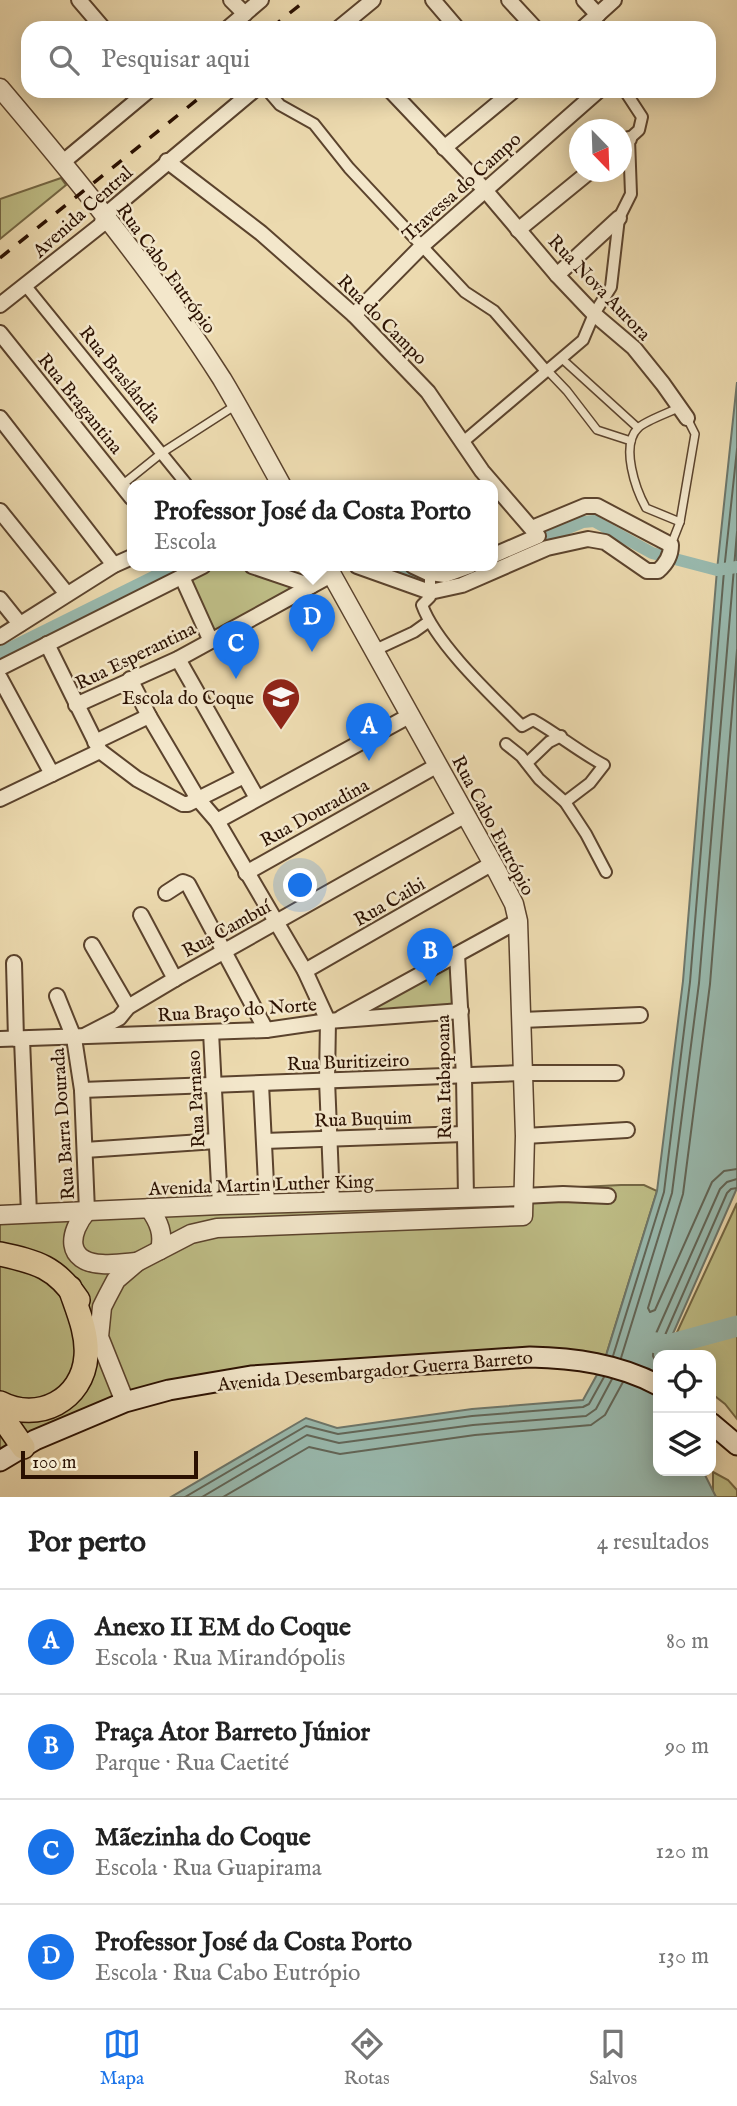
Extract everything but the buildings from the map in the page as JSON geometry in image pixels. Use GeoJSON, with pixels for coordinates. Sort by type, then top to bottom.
{"type":"FeatureCollection","features":[{"type":"Feature","properties":{"kind":"highway"},"geometry":{"type":"LineString","coordinates":[[0,1254],[47,1267],[70,1288],[89,1315],[99,1337]]}},
{"type":"Feature","properties":{"kind":"highway"},"geometry":{"type":"LineString","coordinates":[[0,1403],[22,1412],[41,1410],[64,1399],[77,1386],[84,1369],[86,1348],[70,1288]]}},
{"type":"Feature","properties":{"kind":"highway"},"geometry":{"type":"LineString","coordinates":[[0,1414],[23,1447]]}},
{"type":"Feature","properties":{"kind":"main road","name":"Avenida Desembargador Guerra Barreto"},"geometry":{"type":"LineString","coordinates":[[0,1461],[35,1440],[125,1402],[169,1390],[251,1376],[555,1357],[611,1367],[653,1383]]}},
{"type":"Feature","properties":{"kind":"main road"},"geometry":{"type":"LineString","coordinates":[[716,1427],[737,1445]]}},
{"type":"Feature","properties":{"kind":"street"},"geometry":{"type":"LineString","coordinates":[[79,0],[97,21]]}},
{"type":"Feature","properties":{"kind":"street"},"geometry":{"type":"LineString","coordinates":[[231,0],[245,14]]}},
{"type":"Feature","properties":{"kind":"street"},"geometry":{"type":"LineString","coordinates":[[236,21],[261,0]]}},
{"type":"Feature","properties":{"kind":"street"},"geometry":{"type":"LineString","coordinates":[[348,21],[373,0]]}},
{"type":"Feature","properties":{"kind":"street"},"geometry":{"type":"LineString","coordinates":[[433,0],[451,21]]}},
{"type":"Feature","properties":{"kind":"street"},"geometry":{"type":"LineString","coordinates":[[509,0],[528,21]]}},
{"type":"Feature","properties":{"kind":"street"},"geometry":{"type":"LineString","coordinates":[[584,0],[598,15]]}},
{"type":"Feature","properties":{"kind":"street"},"geometry":{"type":"LineString","coordinates":[[591,21],[614,0]]}},
{"type":"Feature","properties":{"kind":"street","name":"Rua Cabo Eutrópio"},"geometry":{"type":"LineString","coordinates":[[0,88],[63,162],[166,300],[237,404],[279,480]]}},
{"type":"Feature","properties":{"kind":"street"},"geometry":{"type":"LineString","coordinates":[[63,162],[140,98]]}},
{"type":"Feature","properties":{"kind":"street","name":"Avenida Central"},"geometry":{"type":"LineString","coordinates":[[0,305],[101,225],[104,216],[244,98]]}},
{"type":"Feature","properties":{"kind":"street"},"geometry":{"type":"LineString","coordinates":[[274,98],[279,105],[314,124],[349,168],[465,292],[494,311],[546,370]]}},
{"type":"Feature","properties":{"kind":"street","name":"Rua Nova Aurora"},"geometry":{"type":"LineString","coordinates":[[397,98],[485,190],[594,314],[634,348],[683,413]]}},
{"type":"Feature","properties":{"kind":"street"},"geometry":{"type":"LineString","coordinates":[[444,148],[504,98]]}},
{"type":"Feature","properties":{"kind":"street","name":"Travessa do Campo"},"geometry":{"type":"LineString","coordinates":[[354,315],[423,245],[587,98]]}},
{"type":"Feature","properties":{"kind":"street"},"geometry":{"type":"LineString","coordinates":[[630,98],[642,117],[639,130],[632,136]]}},
{"type":"Feature","properties":{"kind":"street","name":"Rua do Campo"},"geometry":{"type":"LineString","coordinates":[[167,161],[261,233],[354,315],[428,392],[490,480]]}},
{"type":"Feature","properties":{"kind":"street"},"geometry":{"type":"LineString","coordinates":[[519,230],[578,182]]}},
{"type":"Feature","properties":{"kind":"street"},"geometry":{"type":"LineString","coordinates":[[463,442],[583,340],[594,314],[611,287],[619,218],[631,194],[630,182]]}},
{"type":"Feature","properties":{"kind":"street"},"geometry":{"type":"LineString","coordinates":[[557,275],[619,218]]}},
{"type":"Feature","properties":{"kind":"street","name":"Rua Braslândia"},"geometry":{"type":"LineString","coordinates":[[25,285],[183,480]]}},
{"type":"Feature","properties":{"kind":"street","name":"Rua Bragantina"},"geometry":{"type":"LineString","coordinates":[[0,333],[127,492]]}},
{"type":"Feature","properties":{"kind":"street"},"geometry":{"type":"LineString","coordinates":[[0,418],[114,565]]}},
{"type":"Feature","properties":{"kind":"street","name":"Rua do Campo"},"geometry":{"type":"LineString","coordinates":[[498,489],[535,532]]}},
{"type":"Feature","properties":{"kind":"street"},"geometry":{"type":"LineString","coordinates":[[498,553],[586,506],[597,506],[669,553],[658,571],[647,571],[605,542],[588,539],[547,548],[498,570]]}},
{"type":"Feature","properties":{"kind":"street"},"geometry":{"type":"LineString","coordinates":[[0,511],[67,594]]}},
{"type":"Feature","properties":{"kind":"street"},"geometry":{"type":"LineString","coordinates":[[0,637],[127,559]]}},
{"type":"Feature","properties":{"kind":"street"},"geometry":{"type":"LineString","coordinates":[[0,668],[193,571]]}},
{"type":"Feature","properties":{"kind":"street"},"geometry":{"type":"LineString","coordinates":[[267,571],[311,586]]}},
{"type":"Feature","properties":{"kind":"street","name":"Rua Cabo Eutrópio"},"geometry":{"type":"LineString","coordinates":[[160,1250],[191,1234],[217,1228],[523,1216],[525,1136],[522,1020],[518,921],[514,904],[329,571]]}},
{"type":"Feature","properties":{"kind":"street","name":"Rua Esperantina"},"geometry":{"type":"LineString","coordinates":[[76,705],[178,659],[210,639],[311,586],[329,571]]}},
{"type":"Feature","properties":{"kind":"street"},"geometry":{"type":"LineString","coordinates":[[381,571],[462,586],[496,571]]}},
{"type":"Feature","properties":{"kind":"street"},"geometry":{"type":"LineString","coordinates":[[419,571],[430,581],[430,597],[422,606],[428,622],[491,695],[522,726],[533,720],[561,736],[576,750],[604,765],[590,783],[565,802]]}},
{"type":"Feature","properties":{"kind":"street"},"geometry":{"type":"LineString","coordinates":[[430,581],[456,571]]}},
{"type":"Feature","properties":{"kind":"street","name":"Rua Esperantina"},"geometry":{"type":"LineString","coordinates":[[182,577],[210,639]]}},
{"type":"Feature","properties":{"kind":"street"},"geometry":{"type":"LineString","coordinates":[[0,599],[20,624]]}},
{"type":"Feature","properties":{"kind":"street"},"geometry":{"type":"LineString","coordinates":[[373,651],[414,632],[428,622]]}},
{"type":"Feature","properties":{"kind":"street"},"geometry":{"type":"LineString","coordinates":[[47,645],[98,746],[163,794],[183,804],[244,776]]}},
{"type":"Feature","properties":{"kind":"street"},"geometry":{"type":"LineString","coordinates":[[178,659],[257,798]]}},
{"type":"Feature","properties":{"kind":"street"},"geometry":{"type":"LineString","coordinates":[[0,678],[52,774]]}},
{"type":"Feature","properties":{"kind":"street"},"geometry":{"type":"LineString","coordinates":[[130,679],[193,801],[217,821],[305,971],[331,1021],[327,1080],[332,1202]]}},
{"type":"Feature","properties":{"kind":"street"},"geometry":{"type":"LineString","coordinates":[[0,799],[52,774],[149,716]]}},
{"type":"Feature","properties":{"kind":"street"},"geometry":{"type":"LineString","coordinates":[[217,821],[409,716]]}},
{"type":"Feature","properties":{"kind":"street"},"geometry":{"type":"LineString","coordinates":[[527,763],[549,742],[561,736]]}},
{"type":"Feature","properties":{"kind":"street"},"geometry":{"type":"LineString","coordinates":[[506,744],[565,802],[606,872]]}},
{"type":"Feature","properties":{"kind":"street","name":"Rua Douradina"},"geometry":{"type":"LineString","coordinates":[[246,873],[438,765]]}},
{"type":"Feature","properties":{"kind":"street","name":"Rua Cambuí"},"geometry":{"type":"LineString","coordinates":[[78,1038],[119,1018],[128,1007],[175,979],[466,815]]}},
{"type":"Feature","properties":{"kind":"street","name":"Rua Caibi"},"geometry":{"type":"LineString","coordinates":[[305,971],[493,863]]}},
{"type":"Feature","properties":{"kind":"street"},"geometry":{"type":"LineString","coordinates":[[166,892],[183,882],[188,884],[266,1030]]}},
{"type":"Feature","properties":{"kind":"street"},"geometry":{"type":"LineString","coordinates":[[141,915],[175,979]]}},
{"type":"Feature","properties":{"kind":"street"},"geometry":{"type":"LineString","coordinates":[[331,1021],[518,921]]}},
{"type":"Feature","properties":{"kind":"street"},"geometry":{"type":"LineString","coordinates":[[92,945],[128,1007]]}},
{"type":"Feature","properties":{"kind":"street","name":"Rua Itabapoana"},"geometry":{"type":"LineString","coordinates":[[457,955],[464,1076],[466,1198]]}},
{"type":"Feature","properties":{"kind":"street"},"geometry":{"type":"LineString","coordinates":[[14,963],[29,1214]]}},
{"type":"Feature","properties":{"kind":"street","name":"Rua Barra Dourada"},"geometry":{"type":"LineString","coordinates":[[57,996],[78,1038],[87,1211]]}},
{"type":"Feature","properties":{"kind":"street","name":"Rua Braço do Norte"},"geometry":{"type":"LineString","coordinates":[[0,1040],[266,1030],[331,1021],[461,1011]]}},
{"type":"Feature","properties":{"kind":"street"},"geometry":{"type":"LineString","coordinates":[[522,1020],[640,1015]]}},
{"type":"Feature","properties":{"kind":"street","name":"Rua Parnaso"},"geometry":{"type":"LineString","coordinates":[[211,1032],[220,1205]]}},
{"type":"Feature","properties":{"kind":"street","name":"Rua Buritizeiro"},"geometry":{"type":"LineString","coordinates":[[82,1090],[523,1073],[616,1073]]}},
{"type":"Feature","properties":{"kind":"street"},"geometry":{"type":"LineString","coordinates":[[261,1084],[267,1204]]}},
{"type":"Feature","properties":{"kind":"street"},"geometry":{"type":"LineString","coordinates":[[525,1136],[627,1130]]}},
{"type":"Feature","properties":{"kind":"street","name":"Rua Buquim"},"geometry":{"type":"LineString","coordinates":[[264,1141],[464,1134]]}},
{"type":"Feature","properties":{"kind":"street"},"geometry":{"type":"LineString","coordinates":[[85,1150],[216,1142]]}},
{"type":"Feature","properties":{"kind":"street"},"geometry":{"type":"LineString","coordinates":[[523,1196],[608,1196]]}},
{"type":"Feature","properties":{"kind":"street","name":"Avenida Martin Luther King"},"geometry":{"type":"LineString","coordinates":[[0,1215],[523,1196]]}},
{"type":"Feature","properties":{"kind":"street"},"geometry":{"type":"LineString","coordinates":[[125,1402],[99,1337],[102,1307],[116,1280],[137,1262],[160,1250],[160,1228],[149,1208]]}},
{"type":"Feature","properties":{"kind":"street"},"geometry":{"type":"LineString","coordinates":[[87,1211],[72,1237],[77,1252],[102,1264],[137,1262]]}},
{"type":"Feature","properties":{"kind":"lane"},"geometry":{"type":"LineString","coordinates":[[561,358],[638,428]]}},
{"type":"Feature","properties":{"kind":"lane"},"geometry":{"type":"LineString","coordinates":[[546,370],[567,391],[597,430],[631,441]]}},
{"type":"Feature","properties":{"kind":"lane"},"geometry":{"type":"LineString","coordinates":[[128,480],[237,404]]}},
{"type":"Feature","properties":{"kind":"lane"},"geometry":{"type":"LineString","coordinates":[[680,522],[646,508],[636,489],[630,457],[631,441],[638,428],[683,413]]}},
{"type":"Feature","properties":{"kind":"lane","name":"Rua Nova Aurora"},"geometry":{"type":"LineString","coordinates":[[669,553],[680,522],[695,434],[683,413]]}},
{"type":"Feature","properties":{"kind":"lane"},"geometry":{"type":"LineString","coordinates":[[121,485],[127,480]]}},
{"type":"Feature","properties":{"kind":"shaded area"},"geometry":{"type":"Polygon","coordinates":[[[61,178],[66,185],[0,239],[0,199],[61,178]]]}},
{"type":"Feature","properties":{"kind":"shaded area"},"geometry":{"type":"Polygon","coordinates":[[[254,571],[306,588],[214,639],[182,572],[254,571]]]}},
{"type":"Feature","properties":{"kind":"shaded area"},"geometry":{"type":"Polygon","coordinates":[[[451,964],[454,1007],[359,1011],[451,964]]]}},
{"type":"Feature","properties":{"kind":"shaded area"},"geometry":{"type":"Polygon","coordinates":[[[644,1185],[657,1191],[604,1362],[169,1390],[0,1461],[0,1215],[644,1185]]]}},
{"type":"Feature","properties":{"kind":"shaded area"},"geometry":{"type":"Polygon","coordinates":[[[737,1203],[737,1419],[716,1397],[716,1350],[684,1350],[673,1341],[737,1203]]]}},
{"type":"Feature","properties":{"kind":"shaded area"},"geometry":{"type":"Polygon","coordinates":[[[716,1474],[728,1480],[737,1490],[737,1497],[716,1497],[713,1492],[713,1476],[716,1474]]]}},
{"type":"Feature","properties":{"kind":"water"},"geometry":{"type":"Polygon","coordinates":[[[737,382],[737,1188],[668,1345],[668,1350],[653,1350],[653,1476],[706,1476],[716,1497],[171,1497],[306,1418],[337,1428],[472,1409],[583,1400],[604,1362],[657,1191],[683,981],[717,570],[737,382]]]}},
{"type":"Feature","properties":{"kind":"waterway"},"geometry":{"type":"LineString","coordinates":[[532,543],[583,522],[594,521],[652,553],[717,570],[737,567]]}},
{"type":"Feature","properties":{"kind":"waterway"},"geometry":{"type":"LineString","coordinates":[[0,653],[165,571]]}},
{"type":"Feature","properties":{"kind":"waterway"},"geometry":{"type":"LineString","coordinates":[[410,571],[425,576]]}},
{"type":"Feature","properties":{"kind":"waterway"},"geometry":{"type":"LineString","coordinates":[[651,1342],[668,1345],[737,1326]]}},
{"type":"Feature","properties":{"kind":"railway"},"geometry":{"type":"LineString","coordinates":[[280,21],[306,0]]}},
{"type":"Feature","properties":{"kind":"railway"},"geometry":{"type":"LineString","coordinates":[[0,258],[199,98]]}},
{"type":"Feature","properties":{"kind":"place","name":"Professor José da Costa Porto"},"geometry":{"type":"Point","coordinates":[312,652]}},
{"type":"Feature","properties":{"kind":"place","name":"Mãezinha do Coque"},"geometry":{"type":"Point","coordinates":[236,679]}},
{"type":"Feature","properties":{"kind":"place","name":"Escola do Coque"},"geometry":{"type":"Point","coordinates":[281,731]}},
{"type":"Feature","properties":{"kind":"place","name":"Anexo II EM do Coque"},"geometry":{"type":"Point","coordinates":[369,761]}},
{"type":"Feature","properties":{"kind":"place","name":"Praça Ator Barreto Júnior"},"geometry":{"type":"Point","coordinates":[430,986]}}]}
